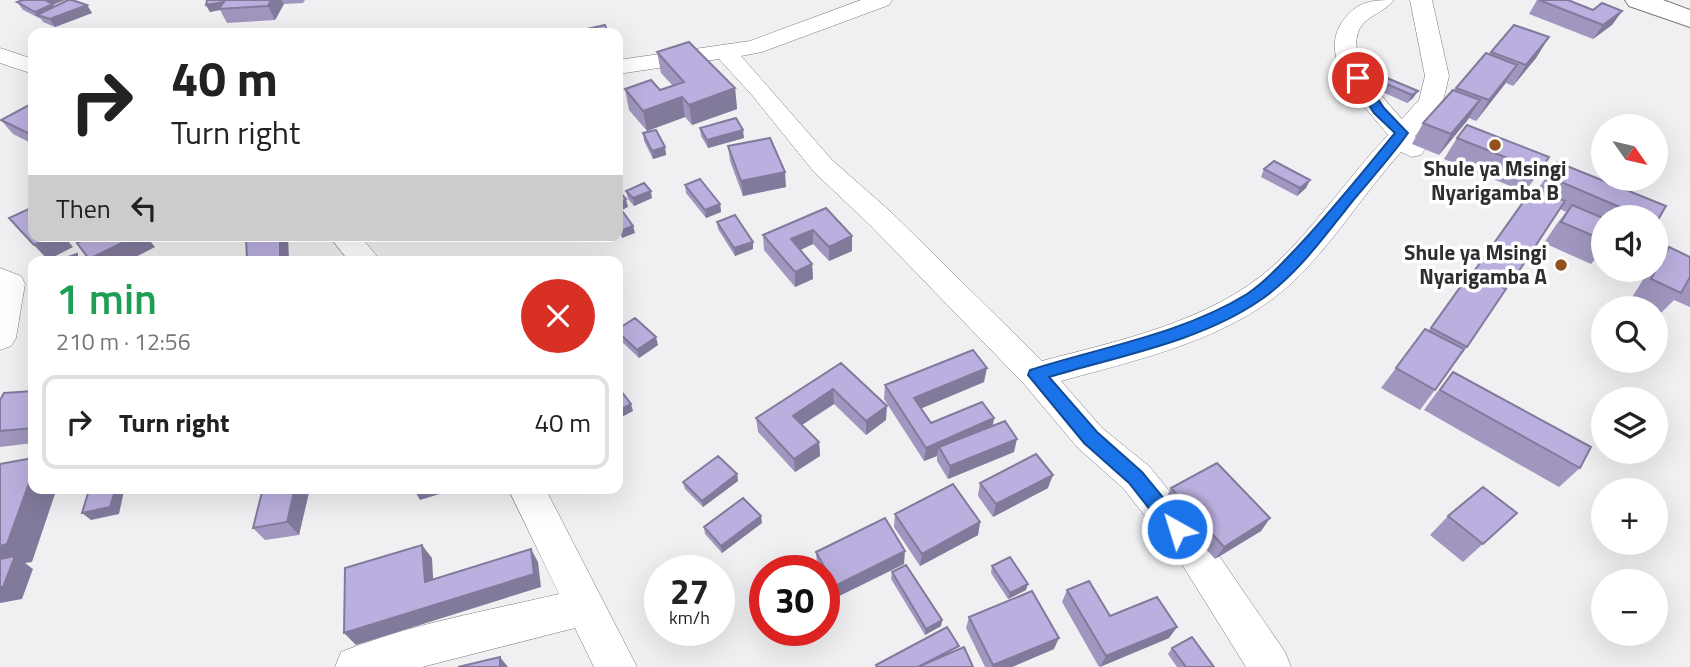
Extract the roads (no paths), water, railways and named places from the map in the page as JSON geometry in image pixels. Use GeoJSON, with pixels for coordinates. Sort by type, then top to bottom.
{"type":"FeatureCollection","features":[{"type":"Feature","properties":{"kind":"street"},"geometry":{"type":"LineString","coordinates":[[623,66],[754,47],[881,0]]}},
{"type":"Feature","properties":{"kind":"street"},"geometry":{"type":"LineString","coordinates":[[1383,0],[1353,21],[1346,34],[1344,49],[1379,111],[1407,141]]}},
{"type":"Feature","properties":{"kind":"street"},"geometry":{"type":"LineString","coordinates":[[1036,375],[1173,334],[1219,316],[1253,297],[1273,281],[1407,141],[1431,101],[1437,76],[1421,0]]}},
{"type":"Feature","properties":{"kind":"street"},"geometry":{"type":"LineString","coordinates":[[1638,0],[1690,19]]}},
{"type":"Feature","properties":{"kind":"street"},"geometry":{"type":"LineString","coordinates":[[724,52],[761,90],[823,166],[881,219],[1036,375],[1090,438],[1136,477],[1191,546],[1270,667]]}},
{"type":"Feature","properties":{"kind":"street"},"geometry":{"type":"LineString","coordinates":[[0,55],[28,65]]}},
{"type":"Feature","properties":{"kind":"street"},"geometry":{"type":"LineString","coordinates":[[349,242],[361,256]]}},
{"type":"Feature","properties":{"kind":"street"},"geometry":{"type":"LineString","coordinates":[[0,279],[10,284],[0,338]]}},
{"type":"Feature","properties":{"kind":"street"},"geometry":{"type":"LineString","coordinates":[[529,494],[616,667]]}},
{"type":"Feature","properties":{"kind":"street"},"geometry":{"type":"LineString","coordinates":[[356,667],[425,646],[586,606]]}},
{"type":"Feature","properties":{"kind":"place","name":"Shule ya Msingi Nyarigamba B"},"geometry":{"type":"Point","coordinates":[1495,145]}},
{"type":"Feature","properties":{"kind":"place","name":"Shule ya Msingi Nyarigamba A"},"geometry":{"type":"Point","coordinates":[1561,265]}}]}
